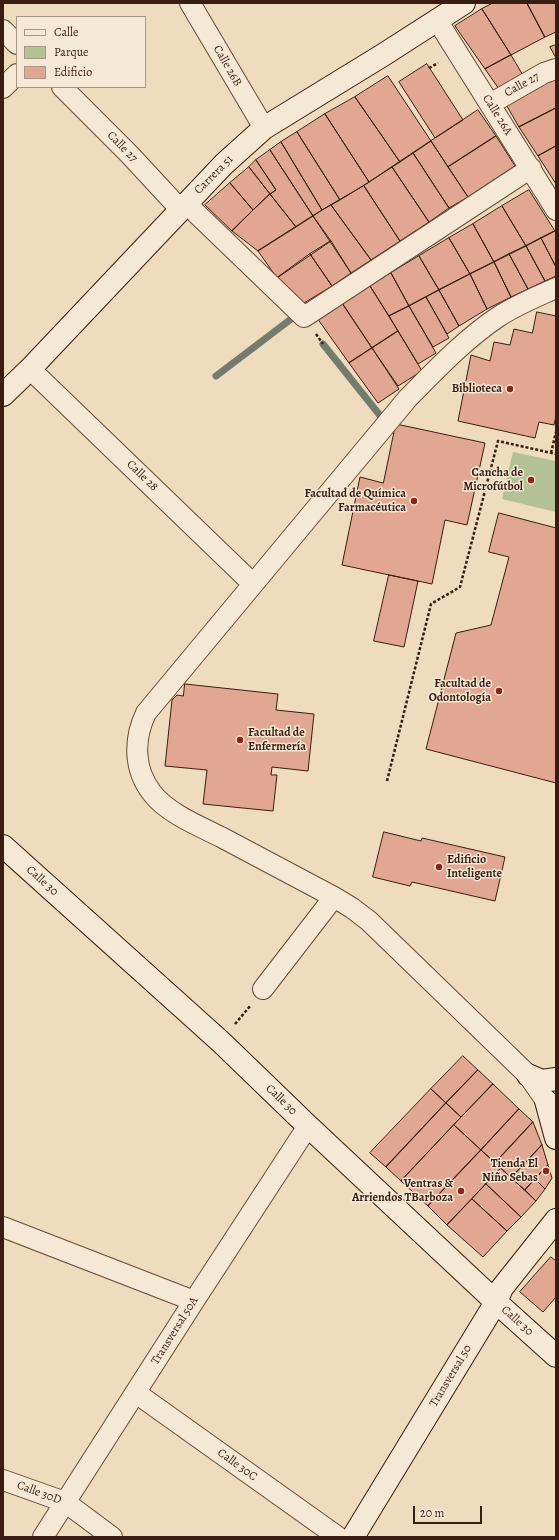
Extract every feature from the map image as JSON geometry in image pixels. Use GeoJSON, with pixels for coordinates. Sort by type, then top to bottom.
{"type":"FeatureCollection","features":[{"type":"Feature","properties":{"kind":"street","name":"Calle 26B"},"geometry":{"type":"LineString","coordinates":[[190,3],[264,128]]}},
{"type":"Feature","properties":{"kind":"street","name":"Carrera 51"},"geometry":{"type":"LineString","coordinates":[[5,388],[30,368],[183,206],[224,164],[264,128],[383,55],[441,12],[464,3]]}},
{"type":"Feature","properties":{"kind":"street","name":"Calle 26A"},"geometry":{"type":"LineString","coordinates":[[441,12],[490,104],[556,210]]}},
{"type":"Feature","properties":{"kind":"street"},"geometry":{"type":"LineString","coordinates":[[3,30],[16,43]]}},
{"type":"Feature","properties":{"kind":"street","name":"Calle 27"},"geometry":{"type":"LineString","coordinates":[[490,104],[544,73],[556,69]]}},
{"type":"Feature","properties":{"kind":"street"},"geometry":{"type":"LineString","coordinates":[[3,88],[16,75]]}},
{"type":"Feature","properties":{"kind":"street","name":"Calle 27"},"geometry":{"type":"LineString","coordinates":[[63,88],[183,206],[196,213],[304,318],[531,168]]}},
{"type":"Feature","properties":{"kind":"street"},"geometry":{"type":"LineString","coordinates":[[556,288],[520,304],[497,318],[474,336],[435,372],[386,423],[146,713],[142,721],[137,744],[137,759],[140,773],[153,795],[178,814],[334,897],[369,920],[528,1075],[551,1104],[556,1138]]}},
{"type":"Feature","properties":{"kind":"street","name":"Calle 28"},"geometry":{"type":"LineString","coordinates":[[30,368],[253,584]]}},
{"type":"Feature","properties":{"kind":"street","name":"Calle 30"},"geometry":{"type":"LineString","coordinates":[[3,846],[221,1042],[308,1126],[496,1302],[556,1356]]}},
{"type":"Feature","properties":{"kind":"street"},"geometry":{"type":"LineString","coordinates":[[263,989],[334,897]]}},
{"type":"Feature","properties":{"kind":"street"},"geometry":{"type":"LineString","coordinates":[[528,1075],[542,1081],[556,1080]]}},
{"type":"Feature","properties":{"kind":"street","name":"Transversal 50A"},"geometry":{"type":"LineString","coordinates":[[43,1537],[308,1126]]}},
{"type":"Feature","properties":{"kind":"street","name":"Transversal 50"},"geometry":{"type":"LineString","coordinates":[[353,1537],[496,1302],[502,1288],[556,1220]]}},
{"type":"Feature","properties":{"kind":"street"},"geometry":{"type":"LineString","coordinates":[[3,1227],[194,1301]]}},
{"type":"Feature","properties":{"kind":"street","name":"Calle 30C"},"geometry":{"type":"LineString","coordinates":[[136,1393],[338,1537]]}},
{"type":"Feature","properties":{"kind":"street","name":"Calle 30D"},"geometry":{"type":"LineString","coordinates":[[3,1480],[65,1502],[112,1537]]}},
{"type":"Feature","properties":{"kind":"path"},"geometry":{"type":"LineString","coordinates":[[551,453],[556,432]]}},
{"type":"Feature","properties":{"kind":"path"},"geometry":{"type":"LineString","coordinates":[[387,781],[430,604],[460,587],[498,441],[556,454]]}},
{"type":"Feature","properties":{"kind":"path"},"geometry":{"type":"LineString","coordinates":[[221,1042],[263,989]]}},
{"type":"Feature","properties":{"kind":"green space","name":"Cancha de Microfútbol"},"geometry":{"type":"Polygon","coordinates":[[[513,452],[556,461],[556,512],[502,499],[513,452]]]}},
{"type":"Feature","properties":{"kind":"building"},"geometry":{"type":"Polygon","coordinates":[[[493,3],[527,3],[545,37],[511,55],[482,9],[493,3]]]}},
{"type":"Feature","properties":{"kind":"building"},"geometry":{"type":"Polygon","coordinates":[[[527,3],[556,3],[556,32],[545,37],[527,3]]]}},
{"type":"Feature","properties":{"kind":"building"},"geometry":{"type":"Polygon","coordinates":[[[482,9],[511,55],[485,69],[455,26],[482,9]]]}},
{"type":"Feature","properties":{"kind":"building"},"geometry":{"type":"Polygon","coordinates":[[[556,45],[556,58],[550,47],[556,45]]]}},
{"type":"Feature","properties":{"kind":"building"},"geometry":{"type":"Polygon","coordinates":[[[511,55],[524,77],[499,89],[485,69],[511,55]]]}},
{"type":"Feature","properties":{"kind":"building"},"geometry":{"type":"Polygon","coordinates":[[[427,64],[463,120],[435,138],[399,82],[427,64]]]}},
{"type":"Feature","properties":{"kind":"building"},"geometry":{"type":"Polygon","coordinates":[[[388,76],[431,141],[400,162],[355,97],[388,76]]]}},
{"type":"Feature","properties":{"kind":"building"},"geometry":{"type":"Polygon","coordinates":[[[556,77],[556,108],[519,127],[504,101],[556,77]]]}},
{"type":"Feature","properties":{"kind":"building"},"geometry":{"type":"Polygon","coordinates":[[[355,97],[400,162],[369,182],[325,114],[355,97]]]}},
{"type":"Feature","properties":{"kind":"building"},"geometry":{"type":"Polygon","coordinates":[[[556,108],[556,146],[538,156],[519,127],[556,108]]]}},
{"type":"Feature","properties":{"kind":"building"},"geometry":{"type":"Polygon","coordinates":[[[478,110],[496,136],[448,167],[431,141],[478,110]]]}},
{"type":"Feature","properties":{"kind":"building"},"geometry":{"type":"Polygon","coordinates":[[[325,114],[369,182],[340,200],[297,132],[325,114]]]}},
{"type":"Feature","properties":{"kind":"building"},"geometry":{"type":"Polygon","coordinates":[[[297,132],[340,200],[322,210],[281,142],[297,132]]]}},
{"type":"Feature","properties":{"kind":"building"},"geometry":{"type":"Polygon","coordinates":[[[496,136],[515,166],[468,197],[448,167],[496,136]]]}},
{"type":"Feature","properties":{"kind":"building"},"geometry":{"type":"Polygon","coordinates":[[[431,141],[468,197],[449,208],[413,153],[431,141]]]}},
{"type":"Feature","properties":{"kind":"building"},"geometry":{"type":"Polygon","coordinates":[[[281,142],[322,210],[313,216],[270,150],[281,142]]]}},
{"type":"Feature","properties":{"kind":"building"},"geometry":{"type":"Polygon","coordinates":[[[556,146],[556,184],[538,156],[556,146]]]}},
{"type":"Feature","properties":{"kind":"building"},"geometry":{"type":"Polygon","coordinates":[[[270,150],[313,216],[296,227],[270,194],[276,190],[256,160],[270,150]]]}},
{"type":"Feature","properties":{"kind":"building"},"geometry":{"type":"Polygon","coordinates":[[[413,153],[449,208],[429,222],[392,167],[413,153]]]}},
{"type":"Feature","properties":{"kind":"building"},"geometry":{"type":"Polygon","coordinates":[[[256,160],[276,190],[270,194],[249,167],[256,160]]]}},
{"type":"Feature","properties":{"kind":"building"},"geometry":{"type":"Polygon","coordinates":[[[249,167],[270,194],[253,210],[230,183],[249,167]]]}},
{"type":"Feature","properties":{"kind":"building"},"geometry":{"type":"Polygon","coordinates":[[[392,167],[429,222],[400,241],[364,186],[392,167]]]}},
{"type":"Feature","properties":{"kind":"building"},"geometry":{"type":"Polygon","coordinates":[[[230,183],[253,210],[232,231],[205,205],[230,183]]]}},
{"type":"Feature","properties":{"kind":"building"},"geometry":{"type":"Polygon","coordinates":[[[364,186],[400,241],[371,260],[331,205],[364,186]]]}},
{"type":"Feature","properties":{"kind":"building"},"geometry":{"type":"Polygon","coordinates":[[[529,190],[555,231],[526,246],[502,206],[529,190]]]}},
{"type":"Feature","properties":{"kind":"building"},"geometry":{"type":"Polygon","coordinates":[[[270,194],[296,227],[258,251],[232,231],[270,194]]]}},
{"type":"Feature","properties":{"kind":"building"},"geometry":{"type":"Polygon","coordinates":[[[331,205],[371,260],[351,273],[313,216],[331,205]]]}},
{"type":"Feature","properties":{"kind":"building"},"geometry":{"type":"Polygon","coordinates":[[[502,206],[526,246],[494,262],[473,224],[502,206]]]}},
{"type":"Feature","properties":{"kind":"building"},"geometry":{"type":"Polygon","coordinates":[[[313,216],[331,241],[277,278],[258,251],[313,216]]]}},
{"type":"Feature","properties":{"kind":"building"},"geometry":{"type":"Polygon","coordinates":[[[473,224],[494,262],[470,274],[449,238],[473,224]]]}},
{"type":"Feature","properties":{"kind":"building"},"geometry":{"type":"Polygon","coordinates":[[[555,231],[556,232],[556,267],[541,238],[555,231]]]}},
{"type":"Feature","properties":{"kind":"building"},"geometry":{"type":"Polygon","coordinates":[[[449,238],[470,274],[439,290],[419,256],[449,238]]]}},
{"type":"Feature","properties":{"kind":"building"},"geometry":{"type":"Polygon","coordinates":[[[541,238],[556,267],[556,276],[545,281],[526,246],[541,238]]]}},
{"type":"Feature","properties":{"kind":"building"},"geometry":{"type":"Polygon","coordinates":[[[331,241],[351,273],[332,286],[310,254],[331,241]]]}},
{"type":"Feature","properties":{"kind":"building"},"geometry":{"type":"Polygon","coordinates":[[[526,246],[545,281],[528,289],[509,254],[526,246]]]}},
{"type":"Feature","properties":{"kind":"building"},"geometry":{"type":"Polygon","coordinates":[[[310,254],[332,286],[299,306],[277,278],[310,254]]]}},
{"type":"Feature","properties":{"kind":"building"},"geometry":{"type":"Polygon","coordinates":[[[509,254],[528,289],[511,297],[494,262],[509,254]]]}},
{"type":"Feature","properties":{"kind":"building"},"geometry":{"type":"Polygon","coordinates":[[[419,256],[439,290],[409,306],[391,273],[419,256]]]}},
{"type":"Feature","properties":{"kind":"building"},"geometry":{"type":"Polygon","coordinates":[[[494,262],[511,297],[487,309],[470,274],[494,262]]]}},
{"type":"Feature","properties":{"kind":"building"},"geometry":{"type":"Polygon","coordinates":[[[391,273],[409,306],[389,316],[370,286],[391,273]]]}},
{"type":"Feature","properties":{"kind":"building"},"geometry":{"type":"Polygon","coordinates":[[[470,274],[487,309],[459,326],[439,290],[470,274]]]}},
{"type":"Feature","properties":{"kind":"building"},"geometry":{"type":"Polygon","coordinates":[[[370,286],[398,331],[372,348],[342,303],[370,286]]]}},
{"type":"Feature","properties":{"kind":"building"},"geometry":{"type":"Polygon","coordinates":[[[439,290],[459,326],[447,334],[426,297],[439,290]]]}},
{"type":"Feature","properties":{"kind":"building"},"geometry":{"type":"Polygon","coordinates":[[[426,297],[449,338],[433,347],[409,306],[426,297]]]}},
{"type":"Feature","properties":{"kind":"building"},"geometry":{"type":"Polygon","coordinates":[[[342,303],[372,348],[349,363],[317,318],[342,303]]]}},
{"type":"Feature","properties":{"kind":"building"},"geometry":{"type":"Polygon","coordinates":[[[409,306],[436,353],[418,364],[389,316],[409,306]]]}},
{"type":"Feature","properties":{"kind":"building","name":"Biblioteca"},"geometry":{"type":"Polygon","coordinates":[[[537,312],[556,316],[556,416],[554,425],[539,422],[535,438],[458,421],[471,355],[490,361],[494,342],[510,345],[514,329],[532,333],[537,312]]]}},
{"type":"Feature","properties":{"kind":"building"},"geometry":{"type":"Polygon","coordinates":[[[398,331],[422,371],[398,386],[372,348],[398,331]]]}},
{"type":"Feature","properties":{"kind":"building"},"geometry":{"type":"Polygon","coordinates":[[[372,348],[399,389],[378,403],[349,363],[372,348]]]}},
{"type":"Feature","properties":{"kind":"building","name":"Facultad de Química Farmacéutica"},"geometry":{"type":"Polygon","coordinates":[[[396,424],[485,443],[467,525],[445,520],[432,584],[342,565],[360,477],[383,483],[396,424]]]}},
{"type":"Feature","properties":{"kind":"building","name":"Facultad de Odontología"},"geometry":{"type":"Polygon","coordinates":[[[499,513],[556,528],[556,783],[426,749],[456,633],[491,625],[509,557],[489,552],[499,513]]]}},
{"type":"Feature","properties":{"kind":"building"},"geometry":{"type":"Polygon","coordinates":[[[389,575],[418,581],[404,647],[374,641],[389,575]]]}},
{"type":"Feature","properties":{"kind":"building","name":"Facultad de Enfermería"},"geometry":{"type":"Polygon","coordinates":[[[185,684],[278,694],[276,710],[314,714],[308,771],[272,767],[271,775],[277,775],[273,811],[203,804],[207,770],[165,766],[172,700],[177,695],[183,696],[185,684]]]}},
{"type":"Feature","properties":{"kind":"building","name":"Edificio Inteligente"},"geometry":{"type":"Polygon","coordinates":[[[384,832],[421,841],[422,838],[505,857],[495,901],[412,882],[410,886],[373,877],[384,832]]]}},
{"type":"Feature","properties":{"kind":"building"},"geometry":{"type":"Polygon","coordinates":[[[463,1056],[478,1070],[446,1103],[431,1089],[463,1056]]]}},
{"type":"Feature","properties":{"kind":"building"},"geometry":{"type":"Polygon","coordinates":[[[478,1070],[493,1084],[461,1117],[446,1103],[478,1070]]]}},
{"type":"Feature","properties":{"kind":"building"},"geometry":{"type":"Polygon","coordinates":[[[493,1084],[519,1109],[481,1150],[454,1125],[493,1084]]]}},
{"type":"Feature","properties":{"kind":"building"},"geometry":{"type":"Polygon","coordinates":[[[431,1089],[446,1103],[386,1167],[370,1153],[431,1089]]]}},
{"type":"Feature","properties":{"kind":"building"},"geometry":{"type":"Polygon","coordinates":[[[446,1103],[461,1117],[401,1181],[386,1167],[446,1103]]]}},
{"type":"Feature","properties":{"kind":"building"},"geometry":{"type":"Polygon","coordinates":[[[519,1109],[533,1122],[495,1163],[481,1150],[519,1109]]]}},
{"type":"Feature","properties":{"kind":"building"},"geometry":{"type":"Polygon","coordinates":[[[533,1122],[542,1145],[511,1178],[495,1163],[533,1122]]]}},
{"type":"Feature","properties":{"kind":"building"},"geometry":{"type":"Polygon","coordinates":[[[454,1125],[481,1150],[428,1206],[401,1181],[454,1125]]]}},
{"type":"Feature","properties":{"kind":"building"},"geometry":{"type":"Polygon","coordinates":[[[542,1145],[548,1165],[525,1190],[511,1178],[542,1145]]]}},
{"type":"Feature","properties":{"kind":"building","name":"Ventras & Arriendos TBarboza"},"geometry":{"type":"Polygon","coordinates":[[[481,1150],[501,1168],[447,1225],[428,1206],[481,1150]]]}},
{"type":"Feature","properties":{"kind":"building","name":"Tienda El Niño Sebas"},"geometry":{"type":"Polygon","coordinates":[[[548,1165],[552,1178],[545,1189],[535,1179],[548,1165]]]}},
{"type":"Feature","properties":{"kind":"building"},"geometry":{"type":"Polygon","coordinates":[[[501,1168],[536,1201],[521,1217],[486,1184],[501,1168]]]}},
{"type":"Feature","properties":{"kind":"building"},"geometry":{"type":"Polygon","coordinates":[[[535,1179],[545,1189],[536,1201],[525,1190],[535,1179]]]}},
{"type":"Feature","properties":{"kind":"building"},"geometry":{"type":"Polygon","coordinates":[[[486,1184],[521,1217],[507,1231],[472,1199],[486,1184]]]}},
{"type":"Feature","properties":{"kind":"building"},"geometry":{"type":"Polygon","coordinates":[[[472,1199],[507,1231],[483,1257],[447,1225],[472,1199]]]}},
{"type":"Feature","properties":{"kind":"building"},"geometry":{"type":"Polygon","coordinates":[[[551,1257],[556,1261],[556,1297],[543,1312],[520,1292],[551,1257]]]}},
{"type":"Feature","properties":{"kind":"waterway"},"geometry":{"type":"LineString","coordinates":[[216,376],[299,313]]}},
{"type":"Feature","properties":{"kind":"waterway"},"geometry":{"type":"LineString","coordinates":[[323,344],[386,423]]}},
{"type":"Feature","properties":{"kind":"place","name":"Biblioteca"},"geometry":{"type":"Point","coordinates":[510,389]}},
{"type":"Feature","properties":{"kind":"place","name":"Cancha de Microfútbol"},"geometry":{"type":"Point","coordinates":[531,480]}},
{"type":"Feature","properties":{"kind":"place","name":"Facultad de Química Farmacéutica"},"geometry":{"type":"Point","coordinates":[414,501]}},
{"type":"Feature","properties":{"kind":"place","name":"Facultad de Odontología"},"geometry":{"type":"Point","coordinates":[499,691]}},
{"type":"Feature","properties":{"kind":"place","name":"Facultad de Enfermería"},"geometry":{"type":"Point","coordinates":[240,740]}},
{"type":"Feature","properties":{"kind":"place","name":"Edificio Inteligente"},"geometry":{"type":"Point","coordinates":[439,867]}},
{"type":"Feature","properties":{"kind":"place","name":"Tienda El Niño Sebas"},"geometry":{"type":"Point","coordinates":[546,1171]}},
{"type":"Feature","properties":{"kind":"place","name":"Ventras & Arriendos TBarboza"},"geometry":{"type":"Point","coordinates":[461,1191]}}]}
